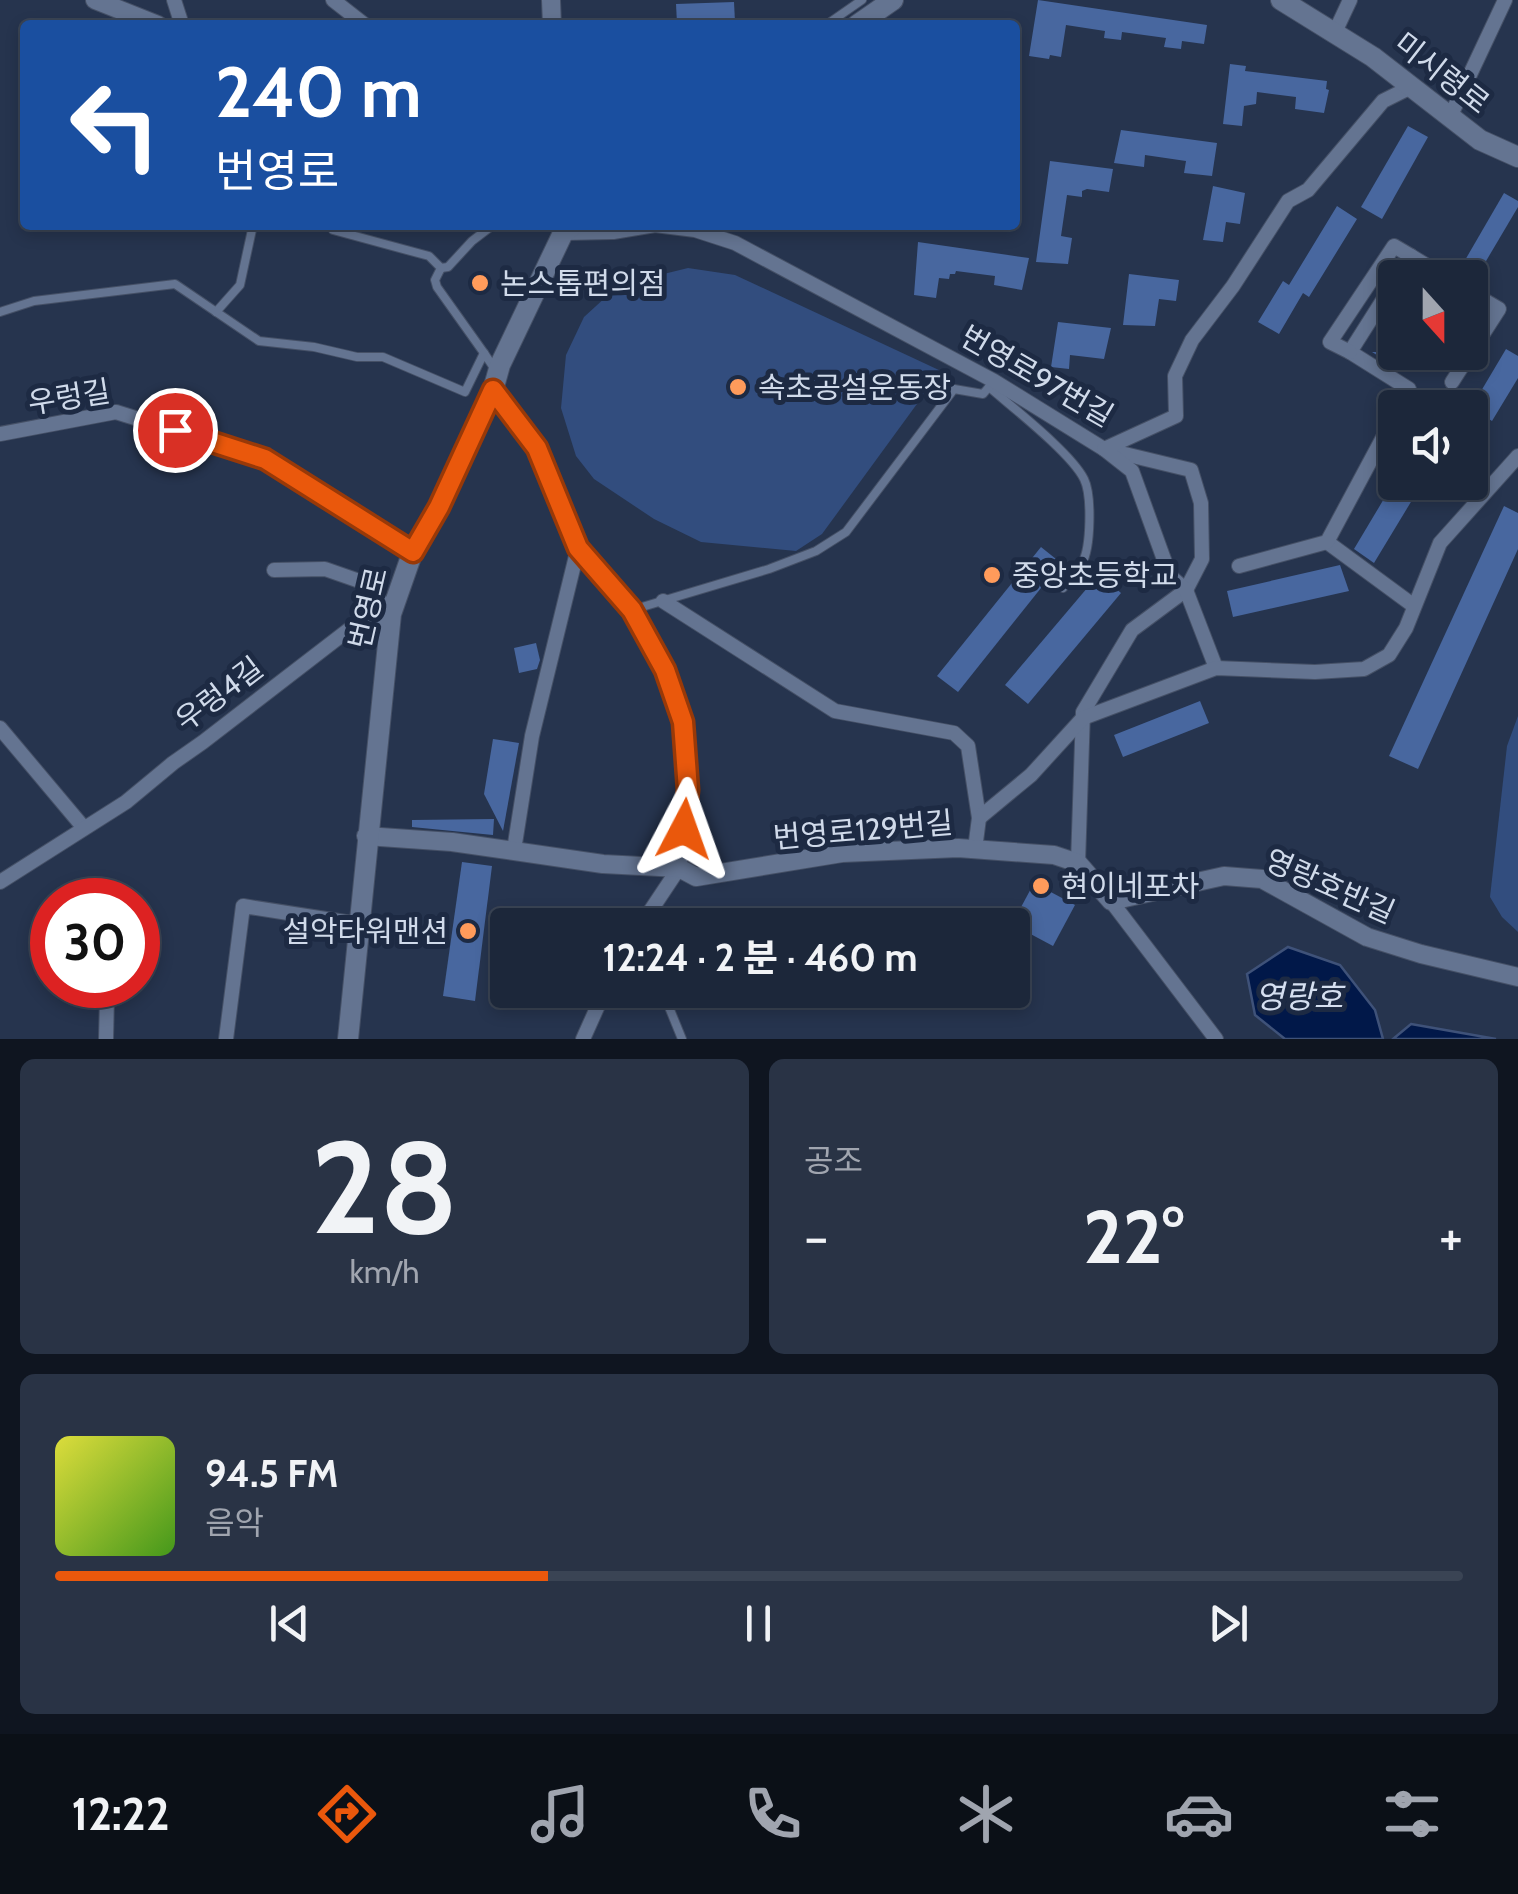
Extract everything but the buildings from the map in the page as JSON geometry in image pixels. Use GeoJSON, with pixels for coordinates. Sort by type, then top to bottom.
{"type":"FeatureCollection","features":[{"type":"Feature","properties":{"kind":"main road"},"geometry":{"type":"LineString","coordinates":[[864,20],[893,0]]}},
{"type":"Feature","properties":{"kind":"main road","name":"미시령로"},"geometry":{"type":"LineString","coordinates":[[1281,0],[1335,32],[1480,140],[1518,157]]}},
{"type":"Feature","properties":{"kind":"main road","name":"번영로"},"geometry":{"type":"LineString","coordinates":[[348,1039],[366,836],[392,614],[413,552],[439,507],[561,230]]}},
{"type":"Feature","properties":{"kind":"street"},"geometry":{"type":"LineString","coordinates":[[96,0],[146,20]]}},
{"type":"Feature","properties":{"kind":"street"},"geometry":{"type":"LineString","coordinates":[[333,0],[359,20]]}},
{"type":"Feature","properties":{"kind":"street"},"geometry":{"type":"LineString","coordinates":[[1335,32],[1350,0]]}},
{"type":"Feature","properties":{"kind":"street"},"geometry":{"type":"LineString","coordinates":[[1450,117],[1505,0]]}},
{"type":"Feature","properties":{"kind":"street"},"geometry":{"type":"LineString","coordinates":[[1216,668],[1186,590],[1170,576],[1132,470],[1104,448],[1176,416],[1175,376],[1184,355],[1288,201],[1308,190],[1383,100],[1411,86]]}},
{"type":"Feature","properties":{"kind":"street","name":"번영로97번길"},"geometry":{"type":"LineString","coordinates":[[593,230],[625,230]]}},
{"type":"Feature","properties":{"kind":"street","name":"번영로97번길"},"geometry":{"type":"LineString","coordinates":[[695,230],[735,243],[1104,448],[1191,470],[1201,502],[1202,559],[1186,590]]}},
{"type":"Feature","properties":{"kind":"street"},"geometry":{"type":"LineString","coordinates":[[1408,390],[1330,342],[1394,246],[1418,260]]}},
{"type":"Feature","properties":{"kind":"street"},"geometry":{"type":"LineString","coordinates":[[1408,260],[1411,256]]}},
{"type":"Feature","properties":{"kind":"street"},"geometry":{"type":"LineString","coordinates":[[1488,303],[1498,309],[1488,325]]}},
{"type":"Feature","properties":{"kind":"street"},"geometry":{"type":"LineString","coordinates":[[1350,352],[1378,308]]}},
{"type":"Feature","properties":{"kind":"street"},"geometry":{"type":"LineString","coordinates":[[1452,382],[1460,370]]}},
{"type":"Feature","properties":{"kind":"street"},"geometry":{"type":"LineString","coordinates":[[496,382],[537,448],[578,548],[632,610],[665,670],[683,722],[688,790],[679,868],[653,908]]}},
{"type":"Feature","properties":{"kind":"street","name":"우렁길"},"geometry":{"type":"LineString","coordinates":[[0,434],[116,412],[265,459],[413,552]]}},
{"type":"Feature","properties":{"kind":"street"},"geometry":{"type":"LineString","coordinates":[[1239,566],[1327,542],[1378,447]]}},
{"type":"Feature","properties":{"kind":"street"},"geometry":{"type":"LineString","coordinates":[[980,818],[1031,775],[1083,718],[1216,668],[1364,670],[1389,654],[1406,628],[1440,543],[1518,456]]}},
{"type":"Feature","properties":{"kind":"street"},"geometry":{"type":"LineString","coordinates":[[1327,542],[1414,606]]}},
{"type":"Feature","properties":{"kind":"street"},"geometry":{"type":"LineString","coordinates":[[514,850],[532,736],[578,548]]}},
{"type":"Feature","properties":{"kind":"street"},"geometry":{"type":"LineString","coordinates":[[274,570],[325,569],[368,584],[392,614]]}},
{"type":"Feature","properties":{"kind":"street"},"geometry":{"type":"LineString","coordinates":[[1186,590],[1132,630],[1083,712],[1078,863],[1216,1039]]}},
{"type":"Feature","properties":{"kind":"street"},"geometry":{"type":"LineString","coordinates":[[663,601],[835,711],[954,733],[968,746],[980,818],[974,849]]}},
{"type":"Feature","properties":{"kind":"street","name":"우렁4길"},"geometry":{"type":"LineString","coordinates":[[0,882],[126,802],[360,621],[392,614]]}},
{"type":"Feature","properties":{"kind":"street"},"geometry":{"type":"LineString","coordinates":[[0,728],[84,828]]}},
{"type":"Feature","properties":{"kind":"street","name":"번영로129번길"},"geometry":{"type":"LineString","coordinates":[[366,836],[514,850],[574,861],[679,868],[696,877],[842,853],[974,849],[1054,856],[1078,863]]}},
{"type":"Feature","properties":{"kind":"street","name":"영랑호반길"},"geometry":{"type":"LineString","coordinates":[[1111,901],[1224,876],[1262,880],[1368,936],[1421,954],[1518,977]]}},
{"type":"Feature","properties":{"kind":"street"},"geometry":{"type":"LineString","coordinates":[[226,1039],[242,906],[358,924]]}},
{"type":"Feature","properties":{"kind":"street"},"geometry":{"type":"LineString","coordinates":[[106,1039],[107,1008]]}},
{"type":"Feature","properties":{"kind":"street"},"geometry":{"type":"LineString","coordinates":[[583,1039],[596,1008]]}},
{"type":"Feature","properties":{"kind":"lane"},"geometry":{"type":"LineString","coordinates":[[833,20],[862,0]]}},
{"type":"Feature","properties":{"kind":"lane"},"geometry":{"type":"LineString","coordinates":[[216,312],[240,285],[252,230]]}},
{"type":"Feature","properties":{"kind":"lane"},"geometry":{"type":"LineString","coordinates":[[333,230],[429,256],[441,268]]}},
{"type":"Feature","properties":{"kind":"lane"},"geometry":{"type":"LineString","coordinates":[[368,240],[370,230]]}},
{"type":"Feature","properties":{"kind":"lane"},"geometry":{"type":"LineString","coordinates":[[441,268],[448,267],[486,230]]}},
{"type":"Feature","properties":{"kind":"lane"},"geometry":{"type":"LineString","coordinates":[[441,268],[438,286],[484,352],[496,382]]}},
{"type":"Feature","properties":{"kind":"lane"},"geometry":{"type":"LineString","coordinates":[[0,312],[34,301],[175,284],[259,340],[357,357],[384,357],[465,392],[484,352]]}},
{"type":"Feature","properties":{"kind":"lane"},"geometry":{"type":"LineString","coordinates":[[632,610],[816,551],[846,532],[954,388],[983,394],[992,384],[1084,479],[1088,545],[1084,561],[1064,588]]}},
{"type":"Feature","properties":{"kind":"lane"},"geometry":{"type":"LineString","coordinates":[[669,1008],[682,1039]]}},
{"type":"Feature","properties":{"kind":"shaded area"},"geometry":{"type":"Polygon","coordinates":[[[688,268],[735,275],[941,371],[822,534],[796,551],[701,542],[654,519],[594,479],[576,456],[561,408],[566,355],[584,317],[619,285],[688,268]]]}},
{"type":"Feature","properties":{"kind":"shaded area"},"geometry":{"type":"Polygon","coordinates":[[[1518,716],[1518,932],[1502,917],[1490,897],[1507,746],[1518,716]]]}},
{"type":"Feature","properties":{"kind":"water","name":"영랑호"},"geometry":{"type":"Polygon","coordinates":[[[1288,947],[1340,965],[1375,1010],[1383,1039],[1285,1039],[1255,1015],[1247,974],[1288,947]]]}},
{"type":"Feature","properties":{"kind":"water","name":"영랑호"},"geometry":{"type":"Polygon","coordinates":[[[1411,1024],[1496,1039],[1393,1039],[1411,1024]]]}},
{"type":"Feature","properties":{"kind":"place","name":"논스톱편의점"},"geometry":{"type":"Point","coordinates":[480,283]}},
{"type":"Feature","properties":{"kind":"place","name":"속초공설운동장"},"geometry":{"type":"Point","coordinates":[738,387]}},
{"type":"Feature","properties":{"kind":"place","name":"중앙초등학교"},"geometry":{"type":"Point","coordinates":[992,575]}},
{"type":"Feature","properties":{"kind":"place","name":"현이네포차"},"geometry":{"type":"Point","coordinates":[1041,886]}},
{"type":"Feature","properties":{"kind":"place","name":"설악타워맨션"},"geometry":{"type":"Point","coordinates":[468,931]}},
{"type":"Feature","properties":{"kind":"route"},"geometry":{"type":"LineString","coordinates":[[175,430],[265,459],[413,552],[439,507],[493,390],[537,448],[578,548],[632,610],[665,670],[683,722],[688,790],[684,829]]}}]}
